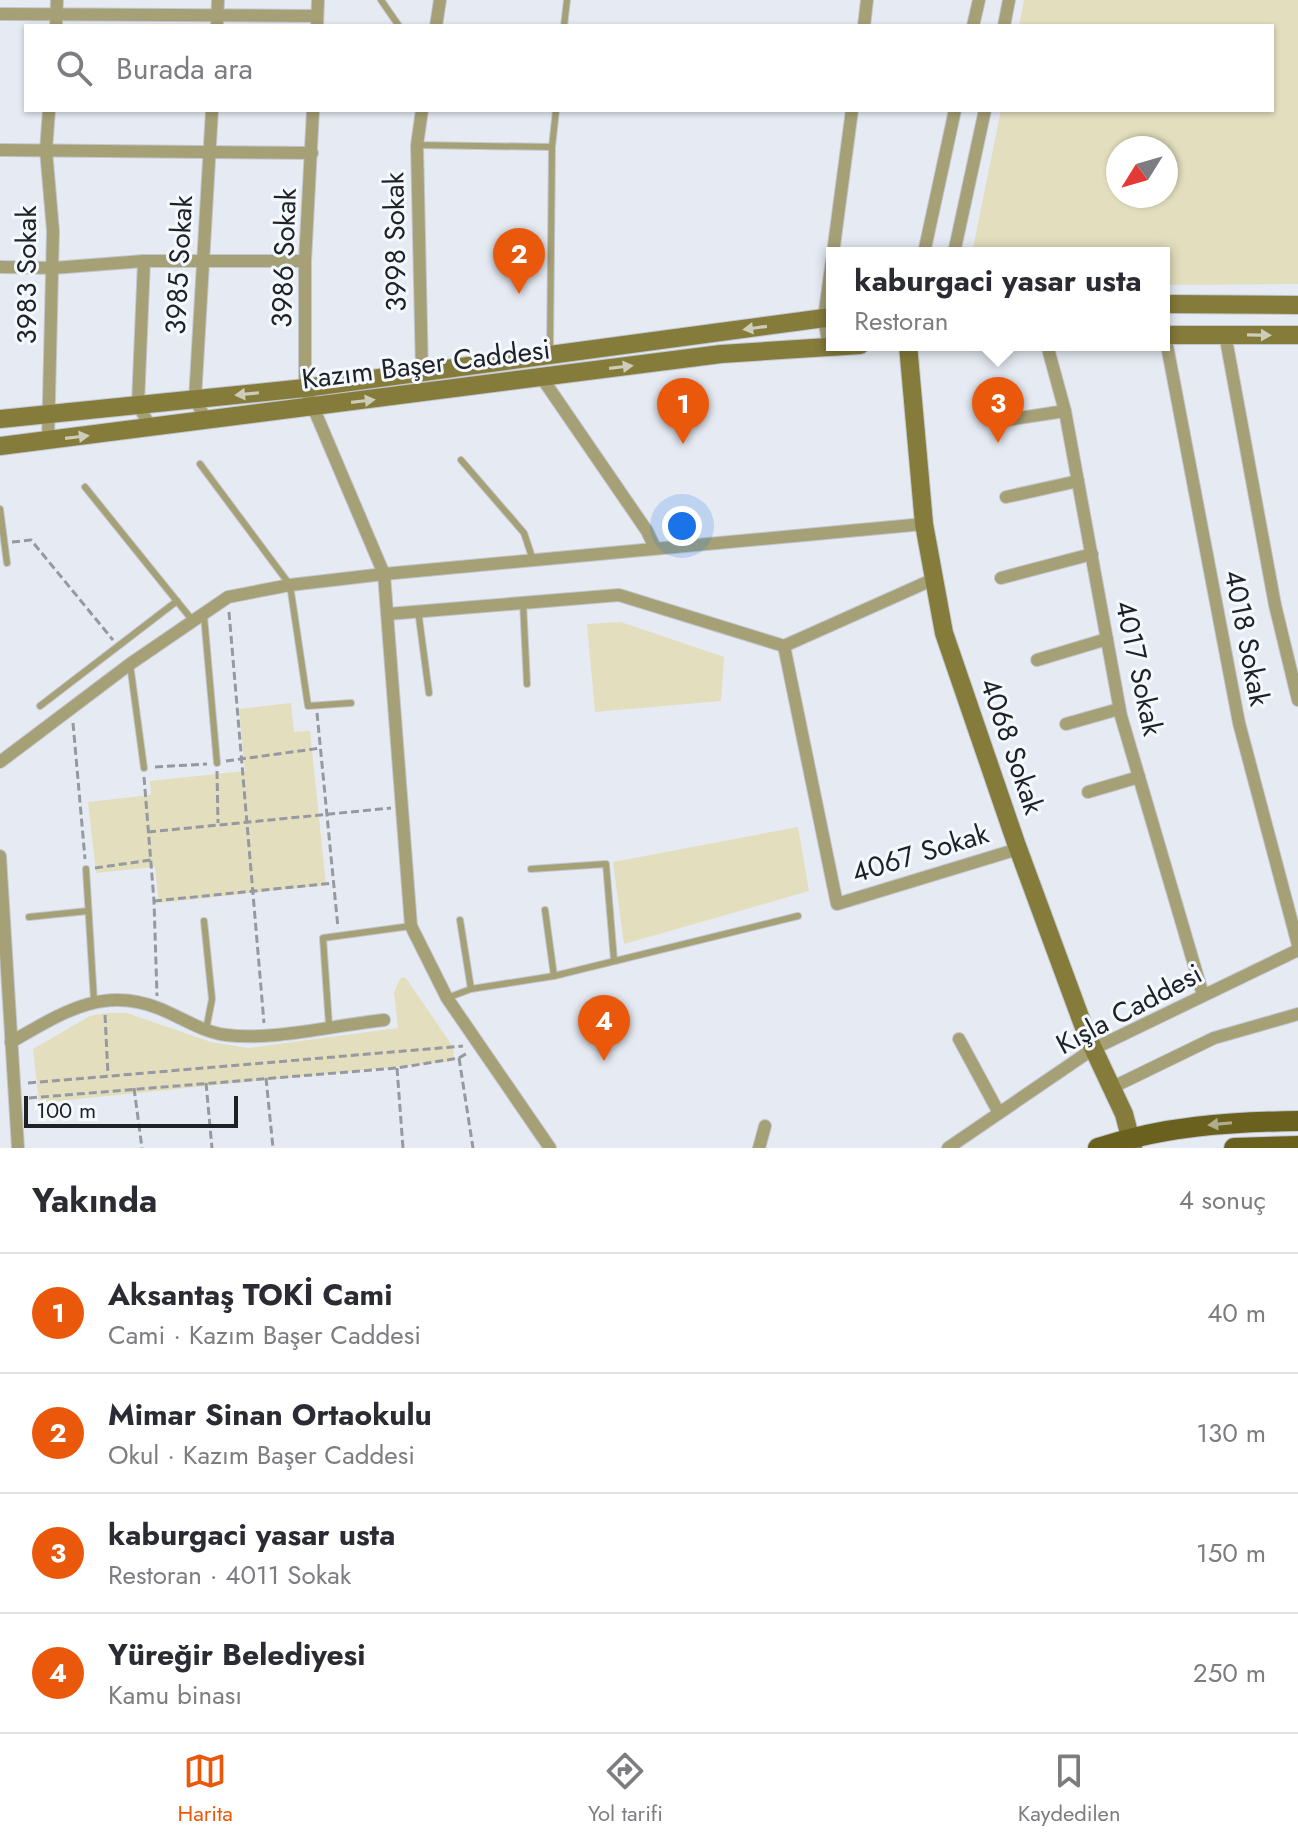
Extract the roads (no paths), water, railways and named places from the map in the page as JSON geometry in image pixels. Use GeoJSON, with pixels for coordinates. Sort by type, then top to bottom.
{"type":"FeatureCollection","features":[{"type":"Feature","properties":{"kind":"main road"},"geometry":{"type":"LineString","coordinates":[[1170,304],[1298,305]]}},
{"type":"Feature","properties":{"kind":"main road","name":"Kazım Başer Caddesi"},"geometry":{"type":"LineString","coordinates":[[0,419],[305,388],[826,318]]}},
{"type":"Feature","properties":{"kind":"main road"},"geometry":{"type":"LineString","coordinates":[[1170,335],[1298,335]]}},
{"type":"Feature","properties":{"kind":"main road","name":"Kazım Başer Caddesi"},"geometry":{"type":"LineString","coordinates":[[0,446],[721,354],[826,347]]}},
{"type":"Feature","properties":{"kind":"main road","name":"4068 Sokak"},"geometry":{"type":"LineString","coordinates":[[909,351],[924,524],[944,633],[1018,849],[1131,1143]]}},
{"type":"Feature","properties":{"kind":"main road"},"geometry":{"type":"LineString","coordinates":[[1098,1148],[1234,1122],[1298,1121]]}},
{"type":"Feature","properties":{"kind":"main road"},"geometry":{"type":"LineString","coordinates":[[1234,1148],[1298,1146]]}},
{"type":"Feature","properties":{"kind":"street"},"geometry":{"type":"LineString","coordinates":[[56,20],[57,0]]}},
{"type":"Feature","properties":{"kind":"street"},"geometry":{"type":"LineString","coordinates":[[217,22],[218,0]]}},
{"type":"Feature","properties":{"kind":"street"},"geometry":{"type":"LineString","coordinates":[[0,14],[56,20],[317,21],[318,0]]}},
{"type":"Feature","properties":{"kind":"street"},"geometry":{"type":"LineString","coordinates":[[436,24],[440,0]]}},
{"type":"Feature","properties":{"kind":"street"},"geometry":{"type":"LineString","coordinates":[[864,24],[867,0]]}},
{"type":"Feature","properties":{"kind":"street"},"geometry":{"type":"LineString","coordinates":[[973,24],[979,0]]}},
{"type":"Feature","properties":{"kind":"street"},"geometry":{"type":"LineString","coordinates":[[1004,24],[1009,0]]}},
{"type":"Feature","properties":{"kind":"street","name":"3983 Sokak"},"geometry":{"type":"LineString","coordinates":[[48,440],[53,268],[46,150],[49,112]]}},
{"type":"Feature","properties":{"kind":"street","name":"3985 Sokak"},"geometry":{"type":"LineString","coordinates":[[195,399],[212,112]]}},
{"type":"Feature","properties":{"kind":"street","name":"3986 Sokak"},"geometry":{"type":"LineString","coordinates":[[313,112],[305,261],[305,388],[384,574],[411,926]]}},
{"type":"Feature","properties":{"kind":"street","name":"3998 Sokak"},"geometry":{"type":"LineString","coordinates":[[422,112],[417,145],[422,373]]}},
{"type":"Feature","properties":{"kind":"street"},"geometry":{"type":"LineString","coordinates":[[834,247],[852,112]]}},
{"type":"Feature","properties":{"kind":"street"},"geometry":{"type":"LineString","coordinates":[[925,247],[955,112]]}},
{"type":"Feature","properties":{"kind":"street"},"geometry":{"type":"LineString","coordinates":[[955,247],[985,112]]}},
{"type":"Feature","properties":{"kind":"street"},"geometry":{"type":"LineString","coordinates":[[0,150],[312,153]]}},
{"type":"Feature","properties":{"kind":"street"},"geometry":{"type":"LineString","coordinates":[[144,261],[138,404],[150,427]]}},
{"type":"Feature","properties":{"kind":"street"},"geometry":{"type":"LineString","coordinates":[[0,267],[53,268],[144,261],[305,261]]}},
{"type":"Feature","properties":{"kind":"street"},"geometry":{"type":"LineString","coordinates":[[1225,334],[1275,605],[1298,700]]}},
{"type":"Feature","properties":{"kind":"street","name":"4017 Sokak"},"geometry":{"type":"LineString","coordinates":[[1049,351],[1065,411],[1119,709],[1203,995]]}},
{"type":"Feature","properties":{"kind":"street","name":"4018 Sokak"},"geometry":{"type":"LineString","coordinates":[[1167,351],[1239,723],[1298,948]]}},
{"type":"Feature","properties":{"kind":"street"},"geometry":{"type":"LineString","coordinates":[[542,378],[647,531],[655,548]]}},
{"type":"Feature","properties":{"kind":"street"},"geometry":{"type":"LineString","coordinates":[[195,399],[206,420]]}},
{"type":"Feature","properties":{"kind":"street"},"geometry":{"type":"LineString","coordinates":[[1006,420],[1065,411]]}},
{"type":"Feature","properties":{"kind":"street"},"geometry":{"type":"LineString","coordinates":[[1006,497],[1078,481]]}},
{"type":"Feature","properties":{"kind":"street"},"geometry":{"type":"LineString","coordinates":[[0,762],[72,711],[130,664],[228,597],[290,585],[384,574],[924,524]]}},
{"type":"Feature","properties":{"kind":"street"},"geometry":{"type":"LineString","coordinates":[[1001,578],[1092,554]]}},
{"type":"Feature","properties":{"kind":"street"},"geometry":{"type":"LineString","coordinates":[[388,614],[619,595],[784,646],[934,579]]}},
{"type":"Feature","properties":{"kind":"street"},"geometry":{"type":"LineString","coordinates":[[1037,660],[1107,639]]}},
{"type":"Feature","properties":{"kind":"street","name":"4067 Sokak"},"geometry":{"type":"LineString","coordinates":[[784,646],[837,904],[1018,849]]}},
{"type":"Feature","properties":{"kind":"street"},"geometry":{"type":"LineString","coordinates":[[1066,724],[1119,709]]}},
{"type":"Feature","properties":{"kind":"street"},"geometry":{"type":"LineString","coordinates":[[1088,792],[1139,777]]}},
{"type":"Feature","properties":{"kind":"street"},"geometry":{"type":"LineString","coordinates":[[0,856],[18,1148]]}},
{"type":"Feature","properties":{"kind":"street"},"geometry":{"type":"LineString","coordinates":[[411,926],[447,998],[550,1148]]}},
{"type":"Feature","properties":{"kind":"street","name":"Kışla Caddesi"},"geometry":{"type":"LineString","coordinates":[[948,1148],[1093,1049],[1298,948]]}},
{"type":"Feature","properties":{"kind":"street"},"geometry":{"type":"LineString","coordinates":[[11,1042],[59,1013],[100,1000],[122,999],[157,1007],[206,1030],[226,1035],[265,1034],[384,1020]]}},
{"type":"Feature","properties":{"kind":"street"},"geometry":{"type":"LineString","coordinates":[[1111,1088],[1214,1038],[1298,1014]]}},
{"type":"Feature","properties":{"kind":"street"},"geometry":{"type":"LineString","coordinates":[[959,1039],[999,1113]]}},
{"type":"Feature","properties":{"kind":"street"},"geometry":{"type":"LineString","coordinates":[[759,1148],[765,1126]]}},
{"type":"Feature","properties":{"kind":"lane"},"geometry":{"type":"LineString","coordinates":[[381,0],[398,24]]}},
{"type":"Feature","properties":{"kind":"lane"},"geometry":{"type":"LineString","coordinates":[[564,24],[567,0]]}},
{"type":"Feature","properties":{"kind":"lane"},"geometry":{"type":"LineString","coordinates":[[550,356],[552,147],[556,112]]}},
{"type":"Feature","properties":{"kind":"lane"},"geometry":{"type":"LineString","coordinates":[[417,145],[552,147]]}},
{"type":"Feature","properties":{"kind":"lane"},"geometry":{"type":"LineString","coordinates":[[461,460],[524,533],[533,560]]}},
{"type":"Feature","properties":{"kind":"lane"},"geometry":{"type":"LineString","coordinates":[[200,464],[290,585],[308,706],[351,703]]}},
{"type":"Feature","properties":{"kind":"lane"},"geometry":{"type":"LineString","coordinates":[[85,487],[177,601],[199,619],[217,763]]}},
{"type":"Feature","properties":{"kind":"lane"},"geometry":{"type":"LineString","coordinates":[[0,509],[7,563]]}},
{"type":"Feature","properties":{"kind":"lane"},"geometry":{"type":"LineString","coordinates":[[40,706],[177,601]]}},
{"type":"Feature","properties":{"kind":"lane"},"geometry":{"type":"LineString","coordinates":[[523,602],[527,684]]}},
{"type":"Feature","properties":{"kind":"lane"},"geometry":{"type":"LineString","coordinates":[[418,610],[429,693]]}},
{"type":"Feature","properties":{"kind":"lane"},"geometry":{"type":"LineString","coordinates":[[130,664],[144,768]]}},
{"type":"Feature","properties":{"kind":"lane"},"geometry":{"type":"LineString","coordinates":[[531,869],[606,864],[614,960]]}},
{"type":"Feature","properties":{"kind":"lane"},"geometry":{"type":"LineString","coordinates":[[86,869],[88,911],[100,1000]]}},
{"type":"Feature","properties":{"kind":"lane"},"geometry":{"type":"LineString","coordinates":[[545,910],[554,976]]}},
{"type":"Feature","properties":{"kind":"lane"},"geometry":{"type":"LineString","coordinates":[[29,917],[88,911]]}},
{"type":"Feature","properties":{"kind":"lane"},"geometry":{"type":"LineString","coordinates":[[447,998],[471,989],[554,976],[798,916]]}},
{"type":"Feature","properties":{"kind":"lane"},"geometry":{"type":"LineString","coordinates":[[460,920],[471,989]]}},
{"type":"Feature","properties":{"kind":"lane"},"geometry":{"type":"LineString","coordinates":[[204,921],[212,999],[206,1030]]}},
{"type":"Feature","properties":{"kind":"lane"},"geometry":{"type":"LineString","coordinates":[[329,1025],[323,938],[411,926]]}},
{"type":"Feature","properties":{"kind":"place","name":"Mimar Sinan Ortaokulu"},"geometry":{"type":"Point","coordinates":[519,294]}},
{"type":"Feature","properties":{"kind":"place","name":"kaburgaci yasar usta"},"geometry":{"type":"Point","coordinates":[998,443]}},
{"type":"Feature","properties":{"kind":"place","name":"Aksantaş TOKİ Cami"},"geometry":{"type":"Point","coordinates":[683,444]}},
{"type":"Feature","properties":{"kind":"place","name":"Yüreğir Belediyesi"},"geometry":{"type":"Point","coordinates":[604,1061]}}]}
